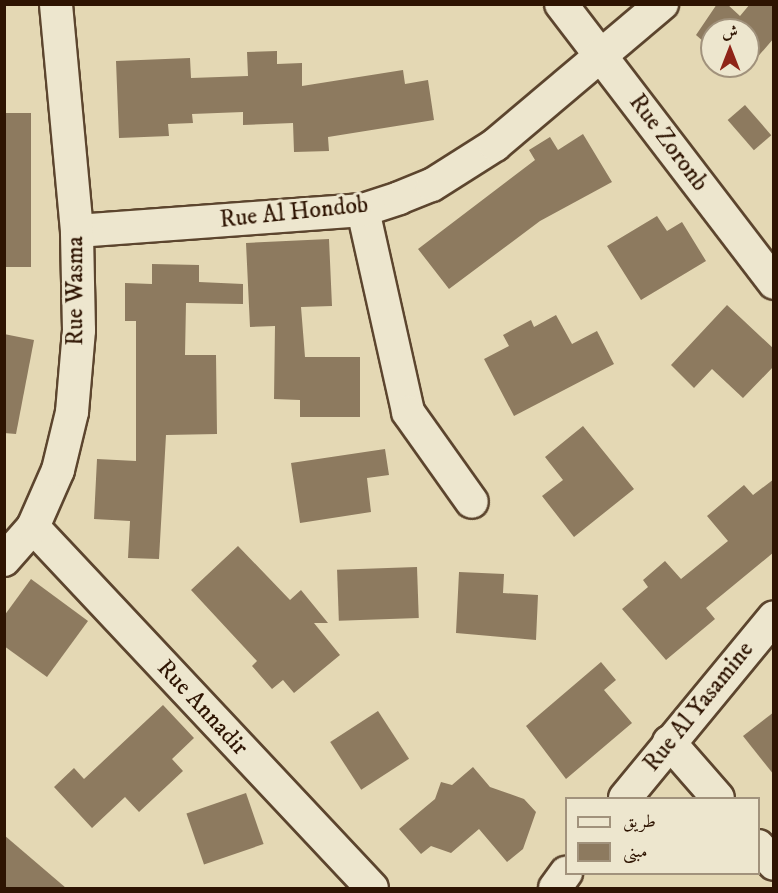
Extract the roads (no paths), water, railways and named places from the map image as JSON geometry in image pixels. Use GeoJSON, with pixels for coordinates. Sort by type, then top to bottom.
{"type":"FeatureCollection","features":[{"type":"Feature","properties":{"kind":"street","name":"Rue Wasma"},"geometry":{"type":"LineString","coordinates":[[4,560],[33,527],[58,470],[72,412],[79,330],[77,231],[56,4]]}},
{"type":"Feature","properties":{"kind":"street","name":"Rue Zoronb"},"geometry":{"type":"LineString","coordinates":[[561,4],[774,282]]}},
{"type":"Feature","properties":{"kind":"street","name":"Rue Al Hondob"},"geometry":{"type":"LineString","coordinates":[[77,231],[363,210],[432,185],[486,150],[662,4]]}},
{"type":"Feature","properties":{"kind":"street"},"geometry":{"type":"LineString","coordinates":[[363,210],[408,412],[472,502]]}},
{"type":"Feature","properties":{"kind":"street","name":"Rue Annadir"},"geometry":{"type":"LineString","coordinates":[[33,527],[372,888]]}},
{"type":"Feature","properties":{"kind":"street","name":"Rue Al Yasamine"},"geometry":{"type":"LineString","coordinates":[[626,797],[774,616]]}},
{"type":"Feature","properties":{"kind":"street"},"geometry":{"type":"LineString","coordinates":[[669,742],[717,797]]}},
{"type":"Feature","properties":{"kind":"street"},"geometry":{"type":"LineString","coordinates":[[760,847],[774,864]]}},
{"type":"Feature","properties":{"kind":"street"},"geometry":{"type":"LineString","coordinates":[[555,888],[565,875]]}}]}
